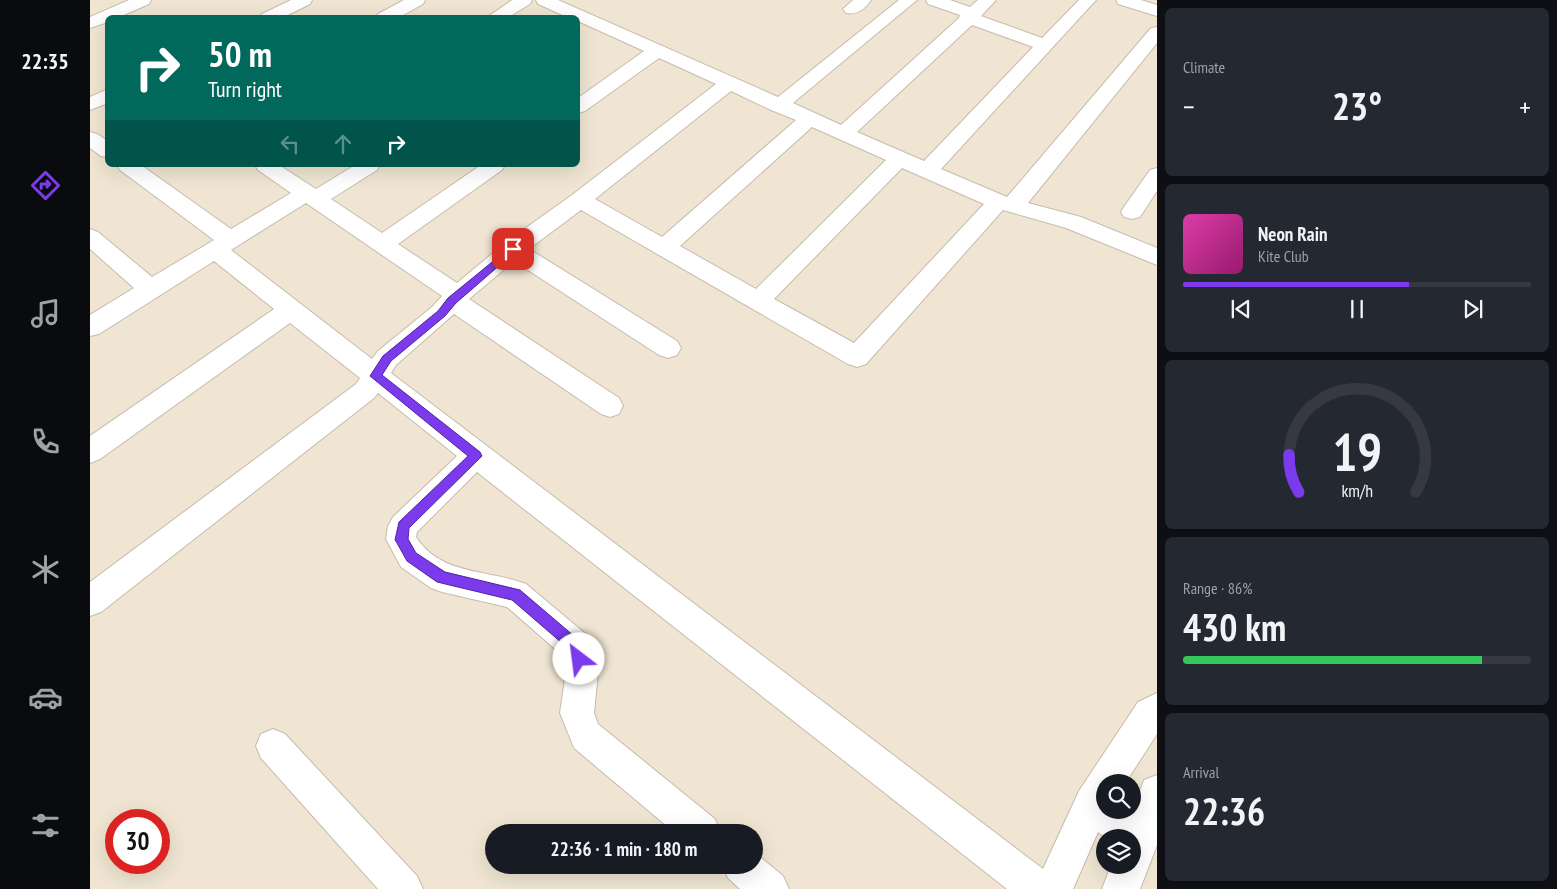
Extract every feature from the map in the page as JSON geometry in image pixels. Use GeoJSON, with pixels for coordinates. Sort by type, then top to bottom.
{"type":"FeatureCollection","features":[{"type":"Feature","properties":{"kind":"street"},"geometry":{"type":"LineString","coordinates":[[90,7],[107,0]]}},
{"type":"Feature","properties":{"kind":"street"},"geometry":{"type":"LineString","coordinates":[[110,15],[143,0]]}},
{"type":"Feature","properties":{"kind":"street"},"geometry":{"type":"LineString","coordinates":[[274,15],[304,0]]}},
{"type":"Feature","properties":{"kind":"street"},"geometry":{"type":"LineString","coordinates":[[390,15],[417,0]]}},
{"type":"Feature","properties":{"kind":"street"},"geometry":{"type":"LineString","coordinates":[[499,15],[524,0]]}},
{"type":"Feature","properties":{"kind":"street"},"geometry":{"type":"LineString","coordinates":[[544,0],[567,15]]}},
{"type":"Feature","properties":{"kind":"street"},"geometry":{"type":"LineString","coordinates":[[778,106],[909,0]]}},
{"type":"Feature","properties":{"kind":"street"},"geometry":{"type":"LineString","coordinates":[[934,0],[1046,46]]}},
{"type":"Feature","properties":{"kind":"street"},"geometry":{"type":"LineString","coordinates":[[844,133],[988,0]]}},
{"type":"Feature","properties":{"kind":"street"},"geometry":{"type":"LineString","coordinates":[[928,170],[1088,0]]}},
{"type":"Feature","properties":{"kind":"street"},"geometry":{"type":"LineString","coordinates":[[1124,0],[1157,11]]}},
{"type":"Feature","properties":{"kind":"street"},"geometry":{"type":"LineString","coordinates":[[90,24],[105,17]]}},
{"type":"Feature","properties":{"kind":"street"},"geometry":{"type":"LineString","coordinates":[[585,27],[657,51],[778,106],[1004,204],[1073,222],[1157,257]]}},
{"type":"Feature","properties":{"kind":"street"},"geometry":{"type":"LineString","coordinates":[[580,200],[857,357],[1004,204],[1018,200],[1157,32]]}},
{"type":"Feature","properties":{"kind":"street"},"geometry":{"type":"LineString","coordinates":[[580,106],[657,51]]}},
{"type":"Feature","properties":{"kind":"street"},"geometry":{"type":"LineString","coordinates":[[90,601],[365,391],[387,358],[441,313],[455,298],[513,249],[580,200],[729,83]]}},
{"type":"Feature","properties":{"kind":"street"},"geometry":{"type":"LineString","coordinates":[[90,104],[105,96]]}},
{"type":"Feature","properties":{"kind":"street"},"geometry":{"type":"LineString","coordinates":[[665,247],[810,119]]}},
{"type":"Feature","properties":{"kind":"street"},"geometry":{"type":"LineString","coordinates":[[90,138],[105,149]]}},
{"type":"Feature","properties":{"kind":"street"},"geometry":{"type":"LineString","coordinates":[[758,301],[900,158]]}},
{"type":"Feature","properties":{"kind":"street"},"geometry":{"type":"LineString","coordinates":[[129,167],[222,245],[292,309],[375,376],[1038,889]]}},
{"type":"Feature","properties":{"kind":"street"},"geometry":{"type":"LineString","coordinates":[[268,167],[382,244],[455,298],[610,406]]}},
{"type":"Feature","properties":{"kind":"street"},"geometry":{"type":"LineString","coordinates":[[90,327],[222,245],[366,167]]}},
{"type":"Feature","properties":{"kind":"street"},"geometry":{"type":"LineString","coordinates":[[382,244],[492,167]]}},
{"type":"Feature","properties":{"kind":"street"},"geometry":{"type":"LineString","coordinates":[[1132,212],[1157,175]]}},
{"type":"Feature","properties":{"kind":"street"},"geometry":{"type":"LineString","coordinates":[[90,237],[151,289]]}},
{"type":"Feature","properties":{"kind":"street"},"geometry":{"type":"LineString","coordinates":[[513,249],[668,348]]}},
{"type":"Feature","properties":{"kind":"street"},"geometry":{"type":"LineString","coordinates":[[90,452],[292,309]]}},
{"type":"Feature","properties":{"kind":"street"},"geometry":{"type":"LineString","coordinates":[[476,456],[403,526],[402,540],[408,551],[412,557],[442,578],[515,594],[576,646],[582,672],[577,713],[586,736],[692,824]]}},
{"type":"Feature","properties":{"kind":"street"},"geometry":{"type":"LineString","coordinates":[[1112,774],[1150,714],[1157,710]]}},
{"type":"Feature","properties":{"kind":"street"},"geometry":{"type":"LineString","coordinates":[[274,746],[404,889]]}},
{"type":"Feature","properties":{"kind":"street"},"geometry":{"type":"LineString","coordinates":[[1141,836],[1157,794]]}},
{"type":"Feature","properties":{"kind":"street"},"geometry":{"type":"LineString","coordinates":[[1054,889],[1096,801]]}},
{"type":"Feature","properties":{"kind":"street"},"geometry":{"type":"LineString","coordinates":[[752,874],[770,889]]}},
{"type":"Feature","properties":{"kind":"street"},"geometry":{"type":"LineString","coordinates":[[1121,889],[1127,874]]}},
{"type":"Feature","properties":{"kind":"shaded area"},"geometry":{"type":"Polygon","coordinates":[[[90,0],[1157,0],[1157,889],[90,889],[90,0]]]}},
{"type":"Feature","properties":{"kind":"route"},"geometry":{"type":"LineString","coordinates":[[513,249],[387,358],[375,376],[476,456],[403,526],[402,540],[412,557],[442,578],[515,594],[576,646],[579,659]]}}]}
